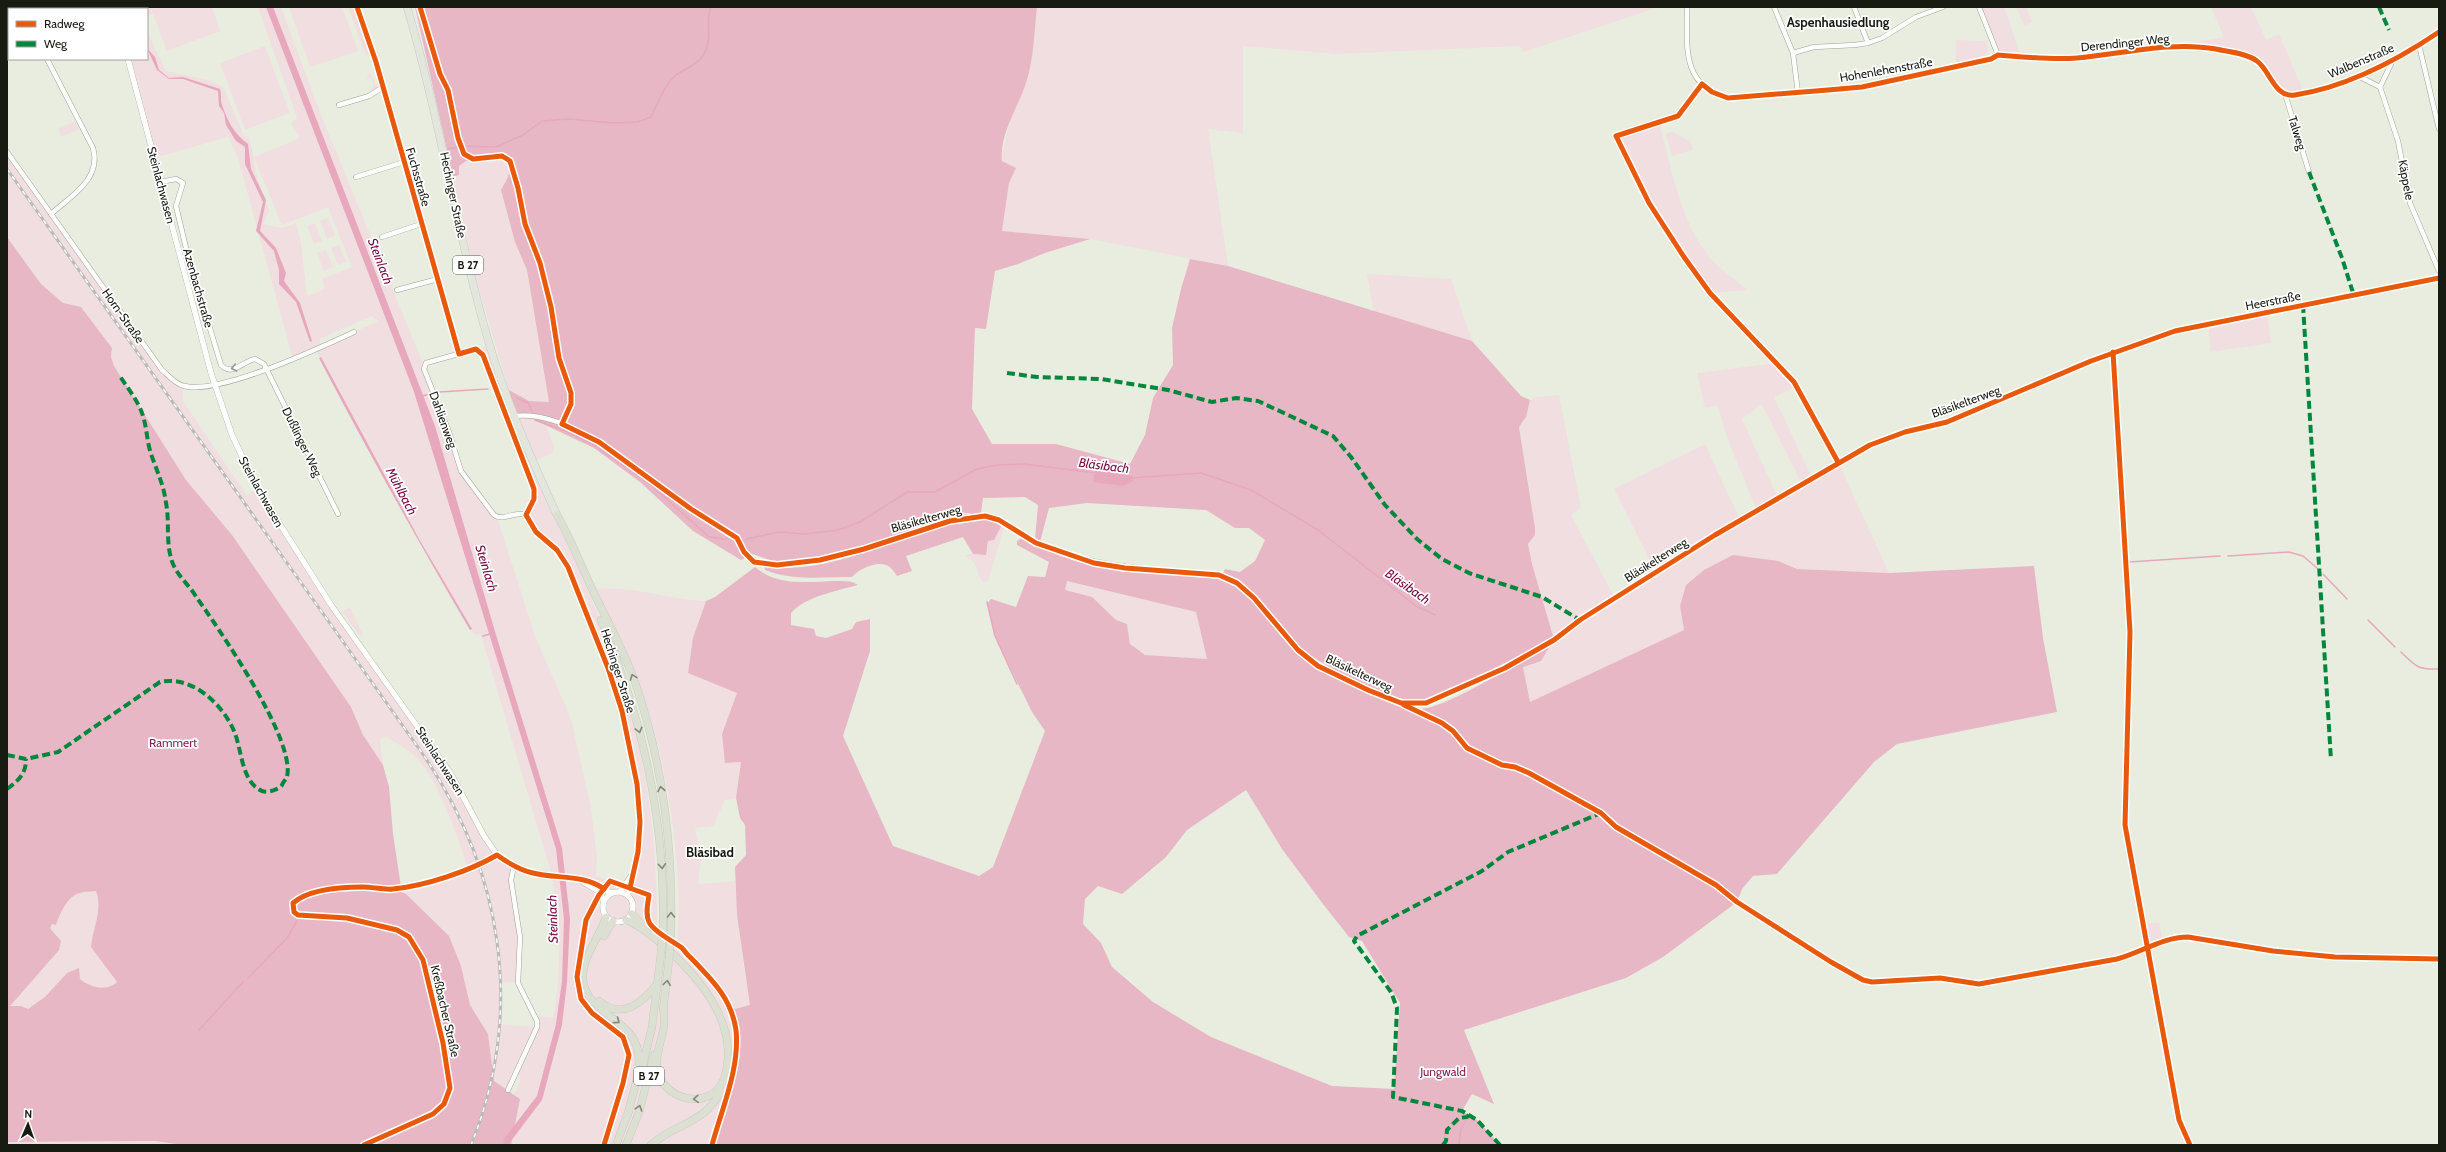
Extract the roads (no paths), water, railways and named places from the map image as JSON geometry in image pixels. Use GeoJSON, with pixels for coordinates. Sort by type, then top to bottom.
{"type":"FeatureCollection","features":[{"type":"Feature","properties":{"kind":"highway","name":"B 27"},"geometry":{"type":"LineString","coordinates":[[556,515],[610,642],[640,730],[658,827],[663,879],[663,925],[661,954],[658,983],[644,1064],[628,1114],[616,1145]]}},
{"type":"Feature","properties":{"kind":"highway","name":"B 27"},"geometry":{"type":"LineString","coordinates":[[556,515],[624,656],[641,701],[658,772],[667,828],[671,883],[671,934],[664,1005],[652,1065],[626,1145]]}},
{"type":"Feature","properties":{"kind":"highway"},"geometry":{"type":"LineString","coordinates":[[632,914],[684,959],[702,978],[716,1000],[725,1023],[729,1042],[730,1058],[728,1079],[716,1100],[697,1119],[651,1145]]}},
{"type":"Feature","properties":{"kind":"highway"},"geometry":{"type":"LineString","coordinates":[[606,917],[587,960],[583,980],[592,999],[604,1011],[622,1025],[636,1041],[639,1062],[628,1114]]}},
{"type":"Feature","properties":{"kind":"highway"},"geometry":{"type":"LineString","coordinates":[[626,920],[641,928],[684,963],[713,1000],[725,1035],[727,1052],[724,1079],[717,1090],[708,1096],[686,1099],[676,1095],[661,1080],[657,1070],[657,1058],[664,1026],[664,1005]]}},
{"type":"Feature","properties":{"kind":"highway"},"geometry":{"type":"LineString","coordinates":[[613,921],[591,959],[588,970],[589,988],[595,997],[605,1006],[627,1009],[645,1000],[658,983]]}},
{"type":"Feature","properties":{"kind":"main road","name":"Hechinger Straße"},"geometry":{"type":"LineString","coordinates":[[407,7],[423,61],[472,282],[489,345],[515,416],[556,515]]}},
{"type":"Feature","properties":{"kind":"street","name":"Fuchsstraße"},"geometry":{"type":"LineString","coordinates":[[357,7],[383,87],[459,354]]}},
{"type":"Feature","properties":{"kind":"street"},"geometry":{"type":"LineString","coordinates":[[1665,120],[1678,116],[1702,84],[1691,70],[1689,59],[1687,7]]}},
{"type":"Feature","properties":{"kind":"street"},"geometry":{"type":"LineString","coordinates":[[1774,7],[1793,53],[1798,92]]}},
{"type":"Feature","properties":{"kind":"street"},"geometry":{"type":"LineString","coordinates":[[1854,7],[1868,43]]}},
{"type":"Feature","properties":{"kind":"street"},"geometry":{"type":"LineString","coordinates":[[1793,53],[1814,47],[1855,46],[1868,43],[1882,38],[1916,17],[1943,7]]}},
{"type":"Feature","properties":{"kind":"street"},"geometry":{"type":"LineString","coordinates":[[1979,7],[1998,55]]}},
{"type":"Feature","properties":{"kind":"street","name":"Walbenstraße"},"geometry":{"type":"LineString","coordinates":[[2285,94],[2294,95],[2358,76],[2419,46],[2439,32]]}},
{"type":"Feature","properties":{"kind":"street"},"geometry":{"type":"LineString","coordinates":[[2419,46],[2439,129]]}},
{"type":"Feature","properties":{"kind":"street","name":"Derendinger Weg"},"geometry":{"type":"LineString","coordinates":[[1998,55],[2077,58],[2171,47],[2214,49],[2244,55],[2257,61],[2278,90],[2285,94]]}},
{"type":"Feature","properties":{"kind":"street","name":"Hohenlehenstraße"},"geometry":{"type":"LineString","coordinates":[[1702,84],[1712,92],[1728,98],[1862,87],[1991,59],[1998,55]]}},
{"type":"Feature","properties":{"kind":"street"},"geometry":{"type":"LineString","coordinates":[[48,60],[93,148],[95,164],[89,179],[51,214]]}},
{"type":"Feature","properties":{"kind":"street","name":"Steinlachwasen"},"geometry":{"type":"LineString","coordinates":[[128,60],[214,385],[244,464],[285,535],[331,605],[451,774],[484,836],[497,855],[514,866],[533,873],[593,882],[610,893]]}},
{"type":"Feature","properties":{"kind":"street"},"geometry":{"type":"LineString","coordinates":[[2358,76],[2380,87],[2393,60]]}},
{"type":"Feature","properties":{"kind":"street"},"geometry":{"type":"LineString","coordinates":[[339,105],[370,96],[383,87]]}},
{"type":"Feature","properties":{"kind":"street","name":"Käppele"},"geometry":{"type":"LineString","coordinates":[[2380,87],[2398,140],[2410,204],[2439,271]]}},
{"type":"Feature","properties":{"kind":"street","name":"Talweg"},"geometry":{"type":"LineString","coordinates":[[2285,94],[2309,172]]}},
{"type":"Feature","properties":{"kind":"street","name":"Horn-Straße"},"geometry":{"type":"LineString","coordinates":[[7,152],[162,370],[176,383],[183,386],[198,388],[214,385]]}},
{"type":"Feature","properties":{"kind":"street"},"geometry":{"type":"LineString","coordinates":[[356,177],[404,162]]}},
{"type":"Feature","properties":{"kind":"street","name":"Azenbachstraße"},"geometry":{"type":"LineString","coordinates":[[160,182],[180,179],[184,186],[176,206],[186,252],[221,365],[228,370],[234,369],[255,359],[262,362],[266,369]]}},
{"type":"Feature","properties":{"kind":"street"},"geometry":{"type":"LineString","coordinates":[[382,237],[421,224]]}},
{"type":"Feature","properties":{"kind":"street","name":"Heerstraße"},"geometry":{"type":"LineString","coordinates":[[2112,352],[2175,331],[2439,278]]}},
{"type":"Feature","properties":{"kind":"street"},"geometry":{"type":"LineString","coordinates":[[397,290],[438,280]]}},
{"type":"Feature","properties":{"kind":"street"},"geometry":{"type":"LineString","coordinates":[[214,385],[266,369],[354,332]]}},
{"type":"Feature","properties":{"kind":"street","name":"Dahlienweg"},"geometry":{"type":"LineString","coordinates":[[476,349],[426,363],[424,369],[447,426],[461,471],[497,517]]}},
{"type":"Feature","properties":{"kind":"street","name":"Bläsikelterweg"},"geometry":{"type":"LineString","coordinates":[[515,416],[524,415],[562,424],[590,436],[696,513],[737,538],[744,552],[754,562],[777,565],[820,560],[864,549],[950,521],[985,516],[999,520],[1036,543],[1094,563],[1125,568],[1220,575],[1229,578],[1254,598],[1298,650],[1318,666],[1368,690],[1401,703],[1415,704],[1426,703],[1448,694],[1504,668],[1554,640],[1580,620],[1708,539],[1870,445],[1905,432],[1947,422],[2112,352]]}},
{"type":"Feature","properties":{"kind":"street","name":"Dußlinger Weg"},"geometry":{"type":"LineString","coordinates":[[266,369],[338,514]]}},
{"type":"Feature","properties":{"kind":"street","name":"Hechinger Straße"},"geometry":{"type":"LineString","coordinates":[[497,517],[518,513],[526,515],[536,532],[560,554],[575,581],[608,668],[622,711],[637,784],[639,835],[628,895]]}},
{"type":"Feature","properties":{"kind":"street","name":"Kreßbacher Straße"},"geometry":{"type":"LineString","coordinates":[[364,1145],[433,1114],[444,1104],[450,1088],[443,1043],[422,960],[409,937],[397,930],[347,918],[298,916],[294,912],[293,903],[313,894],[343,888],[392,889],[408,886],[448,875],[497,855]]}},
{"type":"Feature","properties":{"kind":"street"},"geometry":{"type":"LineString","coordinates":[[508,1090],[537,1027],[537,1021],[518,983],[520,937],[511,880],[514,866]]}},
{"type":"Feature","properties":{"kind":"street","name":"Hechinger Straße"},"geometry":{"type":"LineString","coordinates":[[620,891],[631,876]]}},
{"type":"Feature","properties":{"kind":"street","name":"Steinlachwasen"},"geometry":{"type":"LineString","coordinates":[[576,879],[596,889],[604,900]]}},
{"type":"Feature","properties":{"kind":"street"},"geometry":{"type":"LineString","coordinates":[[620,891],[628,895],[634,904],[632,914],[626,920],[613,921],[606,917],[603,910],[604,900],[610,893],[620,891]]}},
{"type":"Feature","properties":{"kind":"waterway"},"geometry":{"type":"LineString","coordinates":[[462,146],[496,147],[523,135],[542,121],[569,119],[613,123],[638,122],[651,117],[662,94],[672,79],[700,60],[706,50],[709,38],[708,20],[711,7]]}},
{"type":"Feature","properties":{"kind":"waterway"},"geometry":{"type":"LineString","coordinates":[[448,149],[459,147]]}},
{"type":"Feature","properties":{"kind":"waterway","name":"Bläsibach"},"geometry":{"type":"LineString","coordinates":[[439,392],[488,389]]}},
{"type":"Feature","properties":{"kind":"waterway","name":"Bläsibach"},"geometry":{"type":"LineString","coordinates":[[422,396],[430,394]]}},
{"type":"Feature","properties":{"kind":"waterway","name":"Bläsibach"},"geometry":{"type":"LineString","coordinates":[[517,398],[528,403],[532,411]]}},
{"type":"Feature","properties":{"kind":"waterway","name":"Bläsibach"},"geometry":{"type":"LineString","coordinates":[[535,420],[568,432],[594,445],[651,485],[709,537],[726,539]]}},
{"type":"Feature","properties":{"kind":"waterway","name":"Bläsibach"},"geometry":{"type":"LineString","coordinates":[[746,539],[779,532],[804,534],[838,530],[860,522],[907,492],[935,492],[977,469],[997,465],[1024,464],[1096,473]]}},
{"type":"Feature","properties":{"kind":"waterway","name":"Bläsibach"},"geometry":{"type":"LineString","coordinates":[[1132,478],[1201,473],[1251,490],[1318,530],[1416,606],[1435,615]]}},
{"type":"Feature","properties":{"kind":"waterway"},"geometry":{"type":"LineString","coordinates":[[2228,556],[2289,552],[2303,556],[2317,568]]}},
{"type":"Feature","properties":{"kind":"waterway"},"geometry":{"type":"LineString","coordinates":[[2129,562],[2220,556]]}},
{"type":"Feature","properties":{"kind":"waterway"},"geometry":{"type":"LineString","coordinates":[[2323,574],[2347,599]]}},
{"type":"Feature","properties":{"kind":"waterway"},"geometry":{"type":"LineString","coordinates":[[987,602],[995,636],[1017,684]]}},
{"type":"Feature","properties":{"kind":"waterway"},"geometry":{"type":"LineString","coordinates":[[2368,620],[2395,647]]}},
{"type":"Feature","properties":{"kind":"waterway","name":"Mühlbach"},"geometry":{"type":"LineString","coordinates":[[483,636],[490,634]]}},
{"type":"Feature","properties":{"kind":"waterway"},"geometry":{"type":"LineString","coordinates":[[2401,652],[2410,661],[2421,668],[2439,669]]}},
{"type":"Feature","properties":{"kind":"waterway"},"geometry":{"type":"LineString","coordinates":[[248,978],[287,938],[297,921]]}},
{"type":"Feature","properties":{"kind":"waterway"},"geometry":{"type":"LineString","coordinates":[[199,1030],[243,982]]}},
{"type":"Feature","properties":{"kind":"waterway"},"geometry":{"type":"LineString","coordinates":[[1459,1145],[1461,1129],[1466,1120]]}},
{"type":"Feature","properties":{"kind":"railway"},"geometry":{"type":"LineString","coordinates":[[7,169],[420,750],[448,795],[470,842],[487,891],[497,941],[501,991],[498,1042],[488,1094],[471,1145]]}},
{"type":"Feature","properties":{"kind":"district","name":"Aspenhausiedlung"},"geometry":{"type":"Point","coordinates":[1838,22]}},
{"type":"Feature","properties":{"kind":"district","name":"Bläsibad"},"geometry":{"type":"Point","coordinates":[710,852]}},
{"type":"Feature","properties":{"kind":"water label","name":"Steinlach"},"geometry":{"type":"Point","coordinates":[381,261]}},
{"type":"Feature","properties":{"kind":"water label","name":"Steinlach"},"geometry":{"type":"Point","coordinates":[487,568]}},
{"type":"Feature","properties":{"kind":"water label","name":"Steinlach"},"geometry":{"type":"Point","coordinates":[552,919]}},
{"type":"Feature","properties":{"kind":"park label","name":"Rammert"},"geometry":{"type":"Point","coordinates":[173,743]}},
{"type":"Feature","properties":{"kind":"park label","name":"Jungwald"},"geometry":{"type":"Point","coordinates":[1443,1072]}}]}
